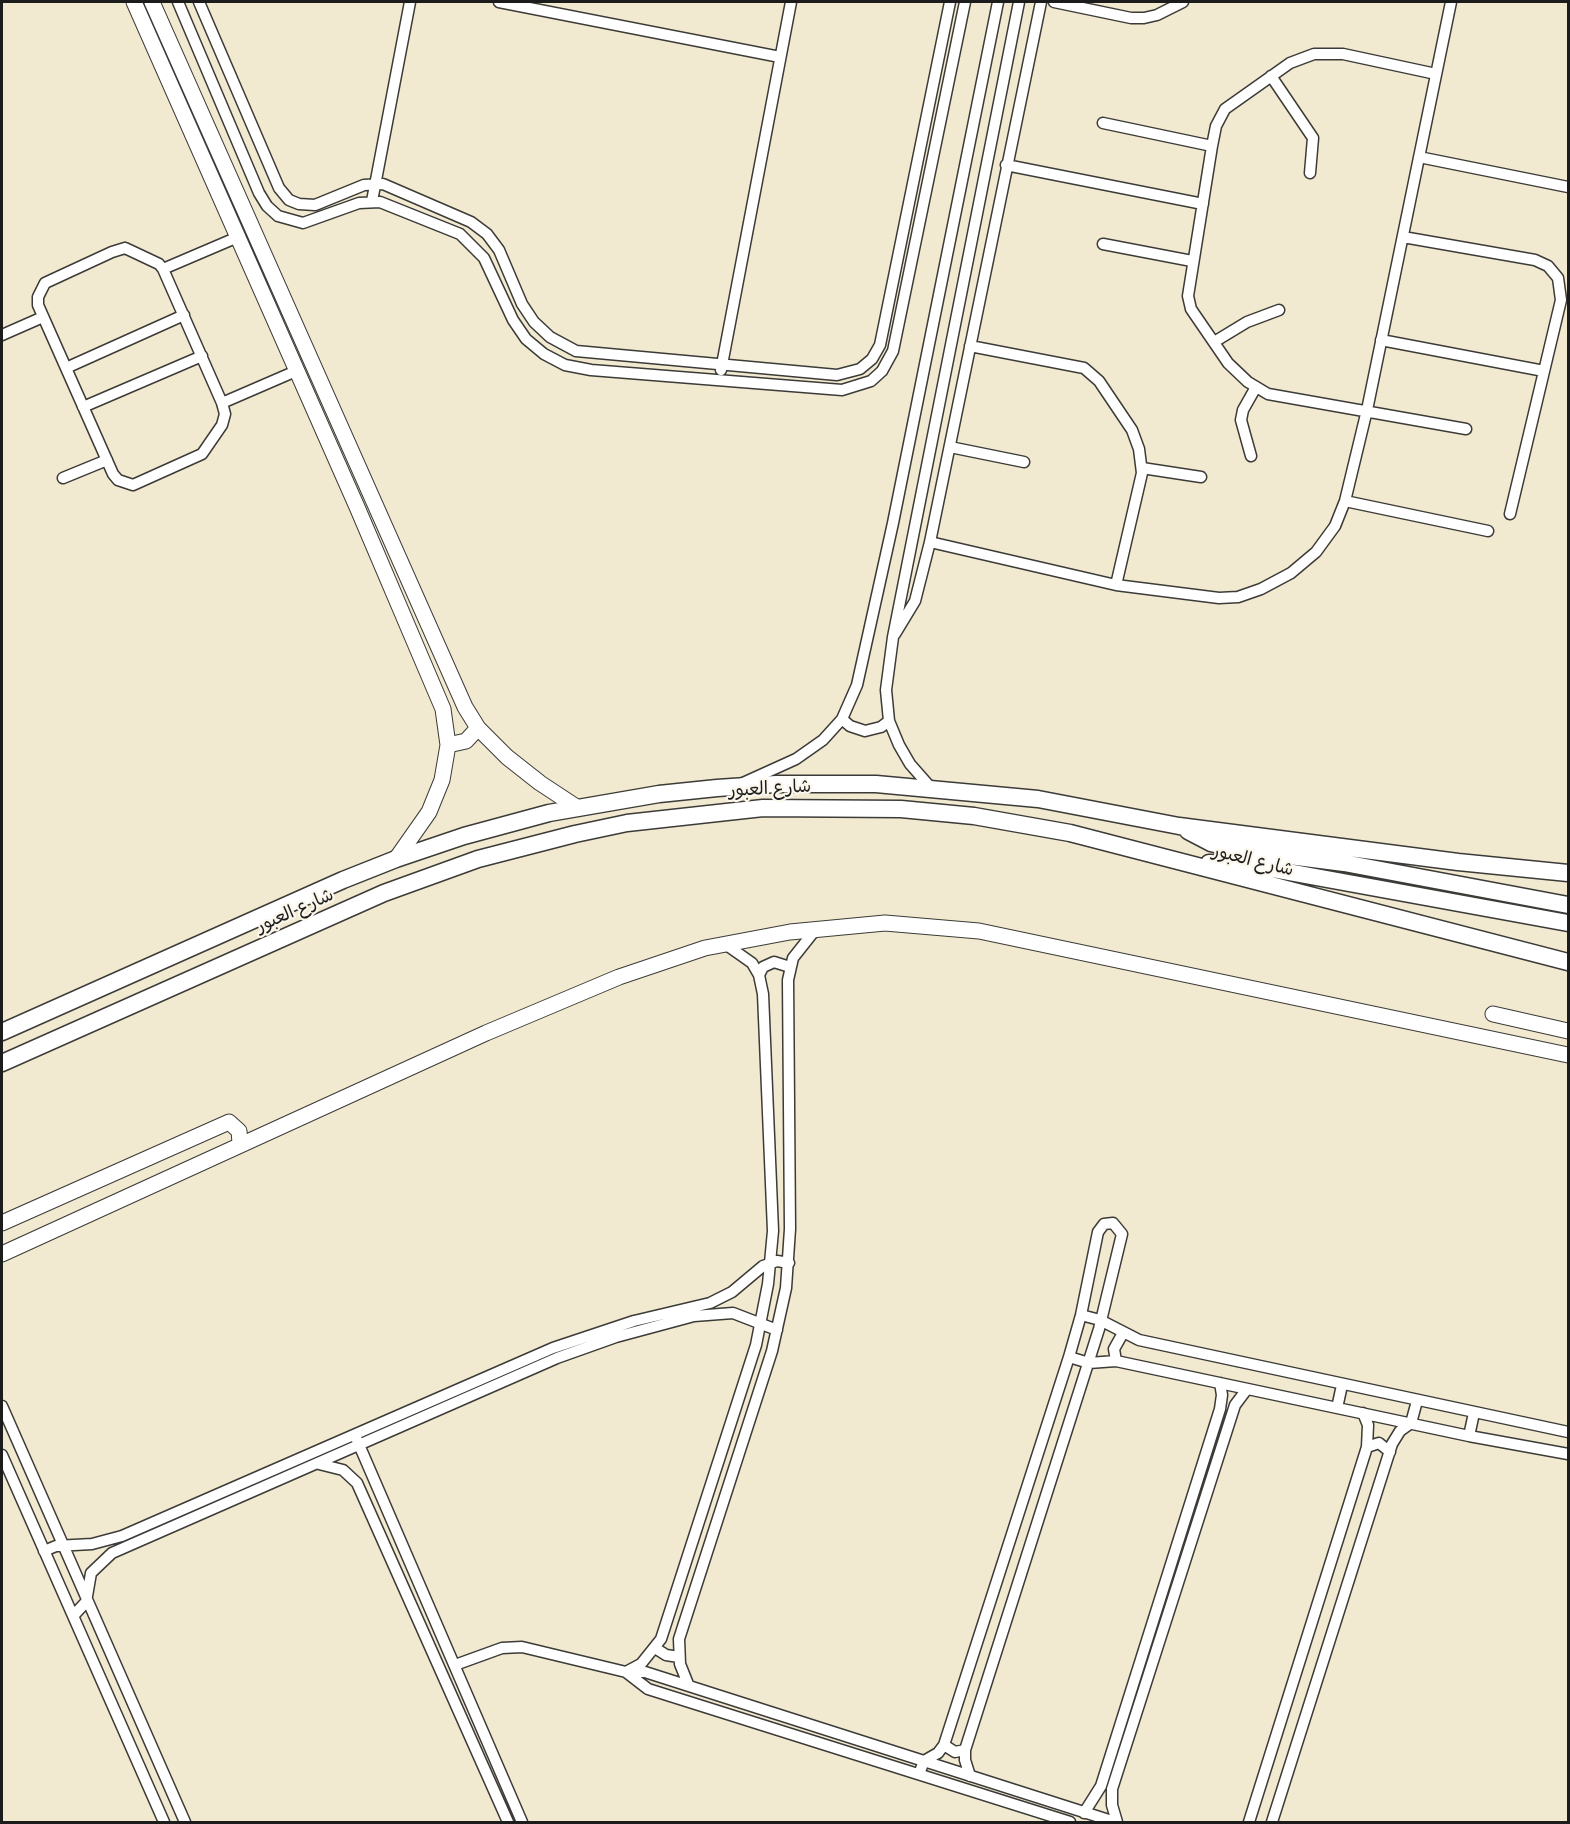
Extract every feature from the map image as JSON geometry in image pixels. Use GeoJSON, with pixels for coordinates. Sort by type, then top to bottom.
{"type":"FeatureCollection","features":[{"type":"Feature","properties":{"kind":"main road","name":"شارع العبور"},"geometry":{"type":"LineString","coordinates":[[2,1032],[343,880],[396,859],[506,824],[579,808],[659,794],[737,786],[830,783],[932,789],[1077,805],[1179,826],[1458,862],[1569,873]]}},
{"type":"Feature","properties":{"kind":"main road"},"geometry":{"type":"LineString","coordinates":[[1070,833],[1077,805]]}},
{"type":"Feature","properties":{"kind":"main road","name":"شارع العبور"},"geometry":{"type":"LineString","coordinates":[[2,1063],[384,893],[478,859],[627,823],[718,811],[833,806],[974,816],[1070,833],[1569,962]]}},
{"type":"Feature","properties":{"kind":"main road"},"geometry":{"type":"LineString","coordinates":[[1179,826],[1211,843],[1235,849],[1332,861],[1569,905]]}},
{"type":"Feature","properties":{"kind":"main road"},"geometry":{"type":"LineString","coordinates":[[1190,865],[1249,865],[1569,922]]}},
{"type":"Feature","properties":{"kind":"street"},"geometry":{"type":"LineString","coordinates":[[134,2],[436,688],[445,718],[448,745],[442,780],[434,802],[396,859]]}},
{"type":"Feature","properties":{"kind":"street"},"geometry":{"type":"LineString","coordinates":[[152,2],[465,707],[478,728],[528,774],[579,808]]}},
{"type":"Feature","properties":{"kind":"street"},"geometry":{"type":"LineString","coordinates":[[178,2],[267,206],[285,219],[303,223],[359,203],[372,201],[388,204],[467,239],[484,258],[519,330],[534,347],[554,360],[591,370],[842,390],[864,384],[877,376],[890,358],[905,296],[965,3],[950,2],[891,294],[877,352],[867,364],[853,372],[829,375],[597,355],[568,348],[550,337],[527,313],[499,250],[479,227],[456,214],[401,191],[375,184],[359,187],[315,205],[299,204],[285,196],[279,188],[199,2]]}},
{"type":"Feature","properties":{"kind":"street"},"geometry":{"type":"LineString","coordinates":[[372,201],[410,2]]}},
{"type":"Feature","properties":{"kind":"street"},"geometry":{"type":"LineString","coordinates":[[499,2],[780,57]]}},
{"type":"Feature","properties":{"kind":"street"},"geometry":{"type":"LineString","coordinates":[[719,380],[791,2]]}},
{"type":"Feature","properties":{"kind":"street"},"geometry":{"type":"LineString","coordinates":[[737,786],[810,750],[842,719],[857,685],[893,523],[998,2]]}},
{"type":"Feature","properties":{"kind":"street"},"geometry":{"type":"LineString","coordinates":[[932,789],[904,755],[890,721],[886,690],[893,637],[1019,2]]}},
{"type":"Feature","properties":{"kind":"street"},"geometry":{"type":"LineString","coordinates":[[893,637],[915,601],[930,542],[1041,2]]}},
{"type":"Feature","properties":{"kind":"street"},"geometry":{"type":"LineString","coordinates":[[1054,2],[1131,18],[1157,15],[1183,2]]}},
{"type":"Feature","properties":{"kind":"street"},"geometry":{"type":"LineString","coordinates":[[930,542],[1116,585],[1219,597],[1254,592],[1291,573],[1308,560],[1329,535],[1346,501],[1382,340],[1451,2]]}},
{"type":"Feature","properties":{"kind":"street"},"geometry":{"type":"LineString","coordinates":[[1436,74],[1327,53],[1302,58],[1271,76],[1225,109],[1216,126],[1212,146],[1192,261],[1189,303],[1214,342],[1238,373],[1268,394],[1466,429]]}},
{"type":"Feature","properties":{"kind":"street"},"geometry":{"type":"LineString","coordinates":[[1271,76],[1313,138],[1310,173]]}},
{"type":"Feature","properties":{"kind":"street"},"geometry":{"type":"LineString","coordinates":[[1103,123],[1212,146]]}},
{"type":"Feature","properties":{"kind":"street"},"geometry":{"type":"LineString","coordinates":[[1419,157],[1569,187]]}},
{"type":"Feature","properties":{"kind":"street"},"geometry":{"type":"LineString","coordinates":[[1006,165],[1203,204]]}},
{"type":"Feature","properties":{"kind":"street"},"geometry":{"type":"LineString","coordinates":[[163,269],[238,237]]}},
{"type":"Feature","properties":{"kind":"street"},"geometry":{"type":"LineString","coordinates":[[1403,237],[1535,260],[1554,272],[1560,285],[1561,300],[1510,514]]}},
{"type":"Feature","properties":{"kind":"street"},"geometry":{"type":"LineString","coordinates":[[1103,244],[1192,261]]}},
{"type":"Feature","properties":{"kind":"street"},"geometry":{"type":"LineString","coordinates":[[118,249],[131,250],[163,269],[184,315],[222,403],[225,414],[222,425],[206,451],[198,457],[133,485],[118,480],[83,407],[44,317],[38,297],[45,283],[118,249]]}},
{"type":"Feature","properties":{"kind":"street"},"geometry":{"type":"LineString","coordinates":[[891,294],[905,296]]}},
{"type":"Feature","properties":{"kind":"street"},"geometry":{"type":"LineString","coordinates":[[1214,342],[1247,322],[1279,310]]}},
{"type":"Feature","properties":{"kind":"street"},"geometry":{"type":"LineString","coordinates":[[66,368],[184,315]]}},
{"type":"Feature","properties":{"kind":"street"},"geometry":{"type":"LineString","coordinates":[[2,335],[44,317]]}},
{"type":"Feature","properties":{"kind":"street"},"geometry":{"type":"LineString","coordinates":[[1382,340],[1544,372]]}},
{"type":"Feature","properties":{"kind":"street"},"geometry":{"type":"LineString","coordinates":[[970,346],[1072,364],[1090,372],[1099,381],[1132,430],[1139,449],[1142,468],[1116,585]]}},
{"type":"Feature","properties":{"kind":"street"},"geometry":{"type":"LineString","coordinates":[[83,407],[202,356]]}},
{"type":"Feature","properties":{"kind":"street"},"geometry":{"type":"LineString","coordinates":[[222,403],[296,371]]}},
{"type":"Feature","properties":{"kind":"street"},"geometry":{"type":"LineString","coordinates":[[1251,456],[1241,420],[1243,410],[1256,387]]}},
{"type":"Feature","properties":{"kind":"street"},"geometry":{"type":"LineString","coordinates":[[950,447],[1024,462]]}},
{"type":"Feature","properties":{"kind":"street"},"geometry":{"type":"LineString","coordinates":[[63,478],[107,460]]}},
{"type":"Feature","properties":{"kind":"street"},"geometry":{"type":"LineString","coordinates":[[1142,468],[1201,477]]}},
{"type":"Feature","properties":{"kind":"street"},"geometry":{"type":"LineString","coordinates":[[1346,501],[1488,531]]}},
{"type":"Feature","properties":{"kind":"street"},"geometry":{"type":"LineString","coordinates":[[842,719],[850,726],[865,731],[881,728],[890,721]]}},
{"type":"Feature","properties":{"kind":"street"},"geometry":{"type":"LineString","coordinates":[[448,745],[466,741],[478,728]]}},
{"type":"Feature","properties":{"kind":"street"},"geometry":{"type":"LineString","coordinates":[[2,1254],[240,1143],[486,1033],[619,977],[676,957],[725,944],[816,929],[909,924],[979,931],[1569,1055]]}},
{"type":"Feature","properties":{"kind":"street"},"geometry":{"type":"LineString","coordinates":[[688,1684],[679,1657],[679,1639],[777,1330],[789,1263],[790,967],[798,948],[816,929]]}},
{"type":"Feature","properties":{"kind":"street"},"geometry":{"type":"LineString","coordinates":[[626,1672],[641,1664],[661,1639],[736,1407],[760,1324],[770,1263],[773,1231],[764,1018],[759,975],[744,956],[725,944]]}},
{"type":"Feature","properties":{"kind":"street"},"geometry":{"type":"LineString","coordinates":[[759,975],[766,964],[774,962],[790,967]]}},
{"type":"Feature","properties":{"kind":"street"},"geometry":{"type":"LineString","coordinates":[[1493,1014],[1562,1030],[1559,1041],[1552,1051]]}},
{"type":"Feature","properties":{"kind":"street"},"geometry":{"type":"LineString","coordinates":[[2,1223],[229,1122],[239,1131],[240,1143]]}},
{"type":"Feature","properties":{"kind":"street"},"geometry":{"type":"LineString","coordinates":[[204,1134],[207,1158]]}},
{"type":"Feature","properties":{"kind":"street"},"geometry":{"type":"LineString","coordinates":[[919,1774],[924,1761],[938,1753],[944,1744],[1069,1357],[1081,1315],[1098,1232],[1104,1224],[1113,1223],[1122,1234],[1089,1363],[965,1750],[970,1776]]}},
{"type":"Feature","properties":{"kind":"street"},"geometry":{"type":"LineString","coordinates":[[74,1615],[83,1608],[91,1573],[101,1561],[134,1537],[593,1334],[634,1321],[703,1305],[723,1297],[770,1263],[789,1263]]}},
{"type":"Feature","properties":{"kind":"street"},"geometry":{"type":"LineString","coordinates":[[723,1297],[723,1313]]}},
{"type":"Feature","properties":{"kind":"street"},"geometry":{"type":"LineString","coordinates":[[497,1378],[679,1318],[723,1313],[743,1316],[777,1330]]}},
{"type":"Feature","properties":{"kind":"street"},"geometry":{"type":"LineString","coordinates":[[1081,1315],[1100,1320],[1139,1340],[1569,1432]]}},
{"type":"Feature","properties":{"kind":"street"},"geometry":{"type":"LineString","coordinates":[[1116,1360],[1114,1349],[1123,1333]]}},
{"type":"Feature","properties":{"kind":"street"},"geometry":{"type":"LineString","coordinates":[[1069,1357],[1089,1363],[1116,1360],[1469,1436],[1569,1454]]}},
{"type":"Feature","properties":{"kind":"street"},"geometry":{"type":"LineString","coordinates":[[1084,1813],[1096,1795],[1170,1567],[1221,1402],[1220,1383]]}},
{"type":"Feature","properties":{"kind":"street"},"geometry":{"type":"LineString","coordinates":[[1337,1408],[1342,1385]]}},
{"type":"Feature","properties":{"kind":"street"},"geometry":{"type":"LineString","coordinates":[[454,1665],[502,1648],[522,1647],[626,1672],[645,1672],[1116,1822],[1112,1789],[1235,1406],[1247,1389]]}},
{"type":"Feature","properties":{"kind":"street"},"geometry":{"type":"LineString","coordinates":[[1221,1402],[1229,1401],[1235,1406]]}},
{"type":"Feature","properties":{"kind":"street"},"geometry":{"type":"LineString","coordinates":[[1272,1822],[1390,1452],[1400,1431],[1411,1423],[1417,1401]]}},
{"type":"Feature","properties":{"kind":"street"},"geometry":{"type":"LineString","coordinates":[[2,1406],[185,1822]]}},
{"type":"Feature","properties":{"kind":"street"},"geometry":{"type":"LineString","coordinates":[[736,1407],[752,1412]]}},
{"type":"Feature","properties":{"kind":"street"},"geometry":{"type":"LineString","coordinates":[[1249,1822],[1367,1447],[1368,1425],[1363,1413]]}},
{"type":"Feature","properties":{"kind":"street"},"geometry":{"type":"LineString","coordinates":[[1469,1436],[1474,1413]]}},
{"type":"Feature","properties":{"kind":"street"},"geometry":{"type":"LineString","coordinates":[[1520,1445],[1525,1423]]}},
{"type":"Feature","properties":{"kind":"street"},"geometry":{"type":"LineString","coordinates":[[44,1551],[63,1545],[92,1544],[134,1537],[316,1464],[357,1440]]}},
{"type":"Feature","properties":{"kind":"street"},"geometry":{"type":"LineString","coordinates":[[357,1440],[522,1822]]}},
{"type":"Feature","properties":{"kind":"street"},"geometry":{"type":"LineString","coordinates":[[1367,1447],[1380,1443],[1390,1452]]}},
{"type":"Feature","properties":{"kind":"street"},"geometry":{"type":"LineString","coordinates":[[2,1455],[164,1822]]}},
{"type":"Feature","properties":{"kind":"street"},"geometry":{"type":"LineString","coordinates":[[316,1464],[335,1466],[357,1483],[508,1822]]}},
{"type":"Feature","properties":{"kind":"street"},"geometry":{"type":"LineString","coordinates":[[714,1474],[730,1479]]}},
{"type":"Feature","properties":{"kind":"street"},"geometry":{"type":"LineString","coordinates":[[693,1538],[709,1543]]}},
{"type":"Feature","properties":{"kind":"street"},"geometry":{"type":"LineString","coordinates":[[92,1544],[95,1554],[101,1561]]}},
{"type":"Feature","properties":{"kind":"street"},"geometry":{"type":"LineString","coordinates":[[1170,1567],[1182,1571]]}},
{"type":"Feature","properties":{"kind":"street"},"geometry":{"type":"LineString","coordinates":[[655,1648],[666,1655],[679,1657]]}},
{"type":"Feature","properties":{"kind":"street"},"geometry":{"type":"LineString","coordinates":[[626,1672],[648,1689],[1070,1822]]}},
{"type":"Feature","properties":{"kind":"street"},"geometry":{"type":"LineString","coordinates":[[1282,1716],[1303,1722]]}},
{"type":"Feature","properties":{"kind":"street"},"geometry":{"type":"LineString","coordinates":[[468,1731],[480,1725]]}},
{"type":"Feature","properties":{"kind":"street"},"geometry":{"type":"LineString","coordinates":[[944,1744],[955,1752],[965,1750]]}},
{"type":"Feature","properties":{"kind":"street"},"geometry":{"type":"LineString","coordinates":[[1265,1772],[1286,1778]]}},
{"type":"Feature","properties":{"kind":"street"},"geometry":{"type":"LineString","coordinates":[[1096,1795],[1112,1800]]}},
{"type":"Feature","properties":{"kind":"street"},"geometry":{"type":"LineString","coordinates":[[157,1806],[175,1798]]}}]}
